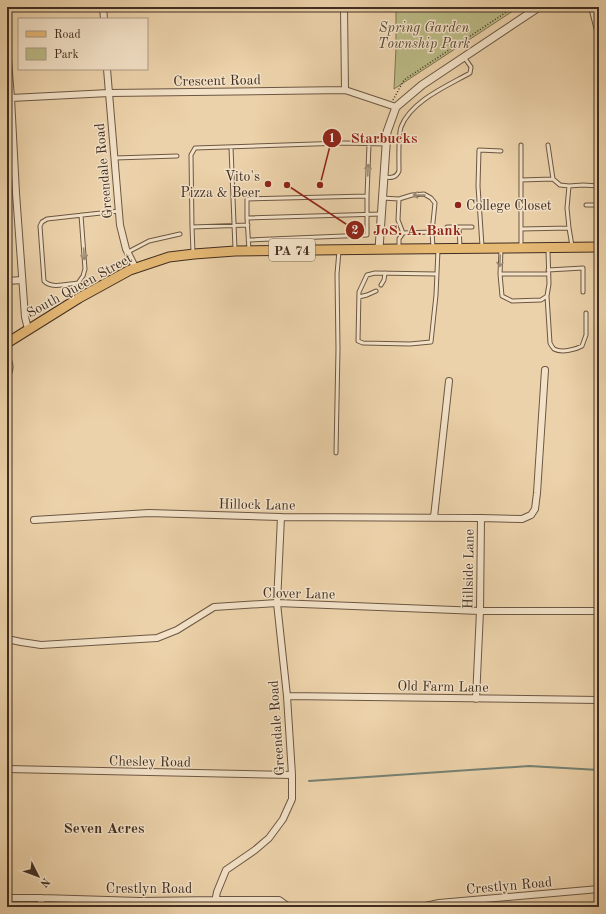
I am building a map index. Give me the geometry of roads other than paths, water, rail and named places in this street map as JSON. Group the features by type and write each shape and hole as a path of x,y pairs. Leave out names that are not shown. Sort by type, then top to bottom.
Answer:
{"main road":[{"name":"South Queen Street","path":"7,343 79,298 130,270 168,257 235,251 599,247"}],"street":[{"path":"103,7 104,18"},
{"path":"344,7 345,90"},
{"path":"379,249 387,132 394,106 422,85 539,7"},
{"path":"592,7 599,34"},
{"path":"7,48 22,280 25,317 28,329"},
{"name":"Greendale Road","path":"107,70 120,225 122,238 135,268"},
{"name":"Crescent Road","path":"11,98 109,93 345,90 394,106"},
{"path":"7,282 22,280"},
{"name":"Hillside Lane","path":"476,699 480,610 481,518 522,520 531,515 535,509 545,370"},
{"path":"434,517 449,381"},
{"name":"Hillock Lane","path":"34,520 149,513 281,517 481,518"},
{"name":"Greendale Road","path":"214,907 217,892 226,870 255,850 269,838 283,819 292,799 287,696 277,603 281,517"},
{"name":"Clover Lane","path":"7,639 41,645 156,638 178,630 214,607 277,603 480,610 599,611"},
{"name":"Old Farm Lane","path":"287,696 599,700"},
{"name":"Chesley Road","path":"7,769 292,775"},
{"name":"Crestlyn Road","path":"421,907 439,903 599,888"},
{"name":"Crestlyn Road","path":"7,898 140,902 279,900 289,907"},
{"path":"40,907 42,898"}],"lane":[{"path":"384,177 392,178 398,175 401,128 409,112 436,92 470,73 471,67 464,57"},
{"path":"194,254 191,155 195,148 344,142 386,144"},
{"path":"248,240 367,235 369,144"},
{"path":"521,248 522,145"},
{"path":"548,145 553,179 560,185 599,186"},
{"path":"231,147 235,251"},
{"path":"482,248 478,186 479,150 500,151"},
{"path":"114,158 177,156"},
{"path":"521,180 553,179"},
{"path":"569,186 567,208 572,248"},
{"path":"382,198 399,199 412,195 424,194 431,198 435,203 432,232 436,248 437,274 431,342 410,344 363,343 358,341 359,297 367,275 375,273 437,274"},
{"path":"249,251 247,198 367,196"},
{"path":"399,199 398,220 403,233"},
{"path":"586,205 599,205"},
{"path":"81,215 85,269 82,279 78,283 53,286 47,285 44,281 40,226 42,222 47,219 119,210"},
{"path":"248,218 381,214"},
{"path":"192,227 248,225"},
{"path":"447,227 472,227"},
{"path":"459,227 460,248"},
{"path":"521,229 569,228"},
{"path":"403,233 432,232"},
{"path":"399,249 399,240 403,233"},
{"path":"128,252 148,241 180,234"},
{"path":"501,248 500,274 502,296 512,301 541,300 547,296"},
{"path":"547,248 549,284 547,296 550,343 555,349 560,351 575,350 582,346 586,335 586,313"},
{"path":"336,454 338,349 337,274 339,250"},
{"path":"548,270 583,268 583,292"},
{"path":"382,285 385,273"},
{"path":"500,274 548,274"},
{"path":"359,297 376,291"},
{"path":"7,354 12,365 7,381"}],"waterway":[{"path":"309,781 529,766 599,770"}],"place":[{"name":"Vito's Pizza & Beer","path":"268,184"},
{"name":"JoS. A. Bank","path":"287,185"},
{"name":"Starbucks","path":"320,185"},
{"name":"College Closet","path":"458,205"}],"district":[{"name":"Seven Acres","path":"104,828"}],"park label":[{"name":"Spring Garden Township Park","path":"424,36"}]}
